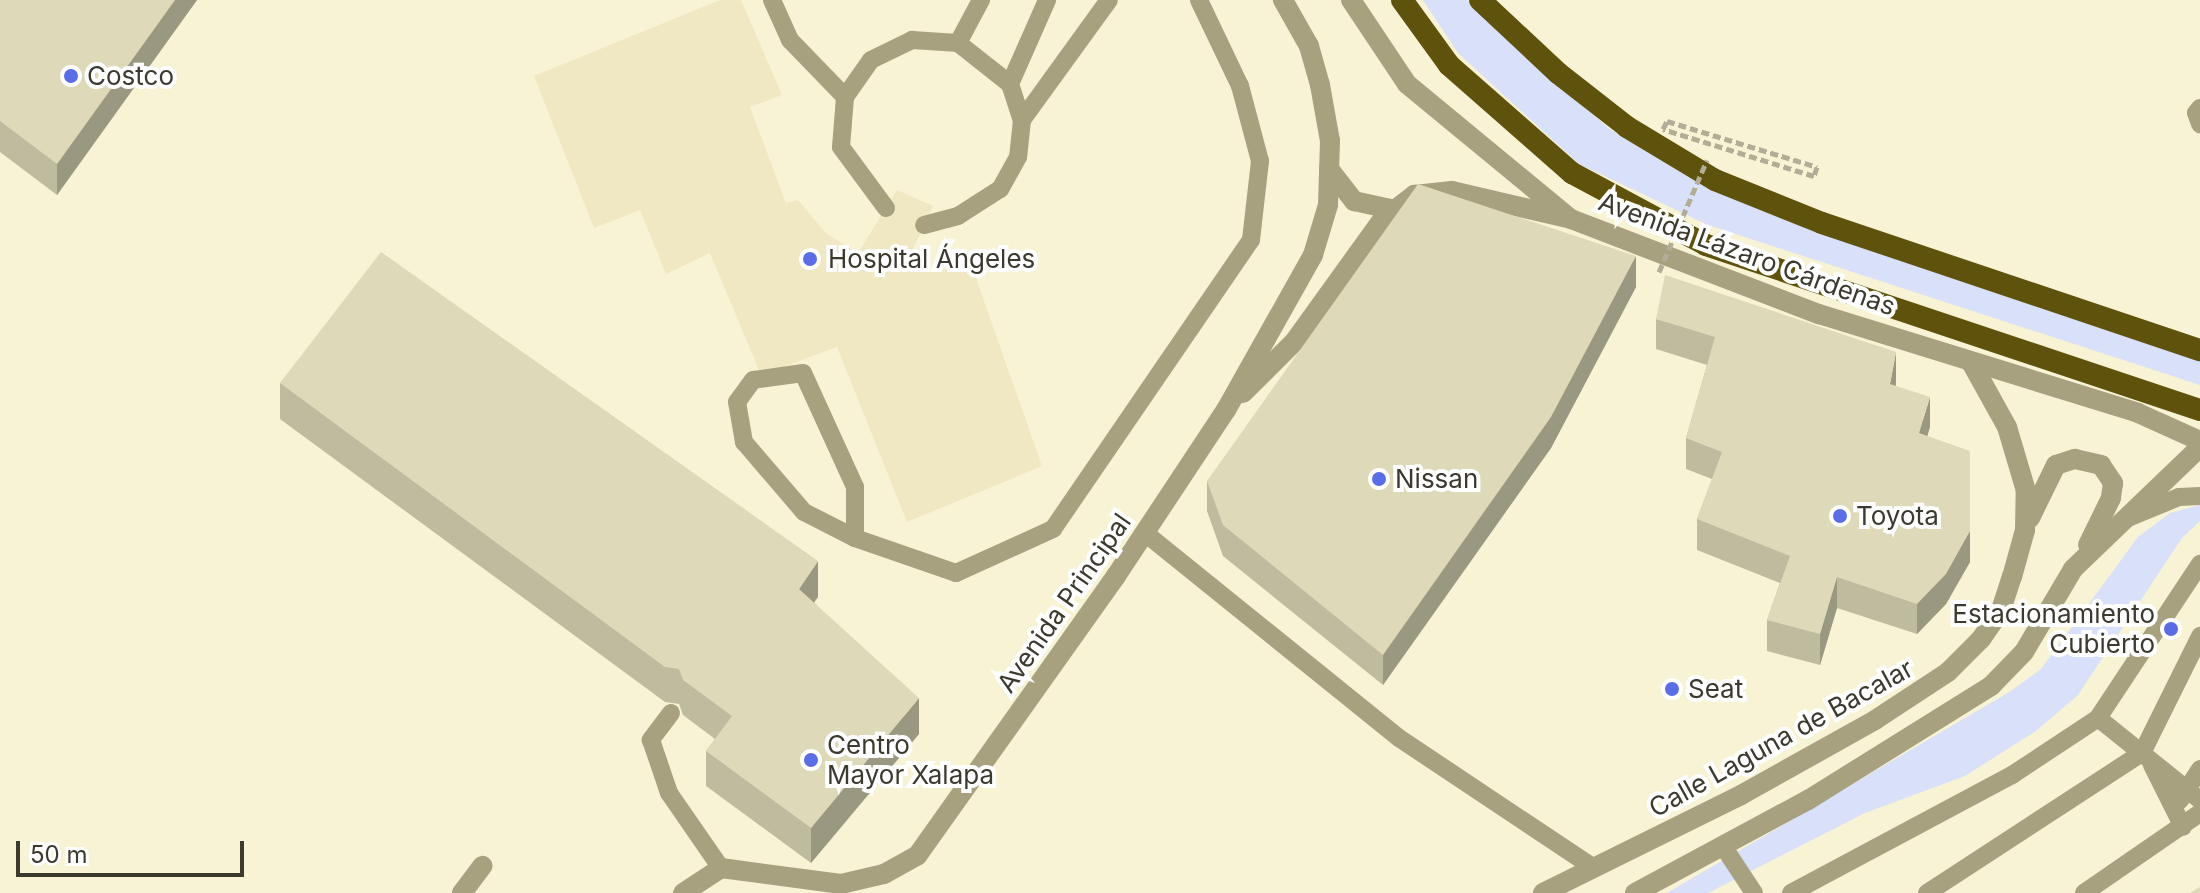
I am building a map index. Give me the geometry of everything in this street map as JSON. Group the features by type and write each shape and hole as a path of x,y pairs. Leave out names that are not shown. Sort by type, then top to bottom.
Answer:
{"highway":[{"name":"Avenida Lázaro Cárdenas","path":"1402,0 1449,65 1572,173 1706,245 2200,410"},
{"name":"Avenida Lázaro Cárdenas","path":"1480,0 1558,73 1627,127 1715,180 1822,223 2200,350"}],"street":[{"name":"Avenida Principal","path":"721,868 841,884 884,874 917,856 1145,533 1226,410 1313,255 1328,205 1330,141 1320,85 1309,46 1283,0"},
{"name":"Avenida Lázaro Cárdenas","path":"1351,0 1407,84 1571,219 1819,314 2138,413 2200,441"},
{"path":"1329,169 1354,201 1395,210"},
{"name":"Avenida Principal","path":"1226,410 1294,342 1345,266 1395,210 1414,195 1452,191 1571,219"},
{"name":"Calle Laguna de Bacalar","path":"1543,893 1741,795 1875,720 1948,672 2001,610 2025,530 2026,491 2012,440 1971,362"},
{"path":"2073,569 2200,447"},
{"path":"1635,893 1876,761 1991,686 2024,652 2106,517 2113,483 2101,465 2075,459 2056,465 2025,530"},
{"path":"462,893 482,866"},
{"path":"683,893 721,868"}],"lane":[{"path":"772,0 790,40 845,97"},
{"path":"1010,84 1047,0"},
{"path":"1022,120 1109,0"},
{"path":"855,538 855,487 803,373 753,380 737,402 744,442 804,512 855,538 956,573 1053,529 1100,458 1138,412 1155,376 1209,293 1251,240 1260,161 1240,86 1199,0"},
{"path":"958,43 974,2"},
{"path":"886,208 841,147 845,97 871,60 912,40 958,43 1010,84 1022,120 1018,157 1000,189 958,216 924,225"},
{"path":"2200,108 2196,113 2200,124"},
{"path":"2126,519 2179,497 2200,496"},
{"path":"1145,533 1399,738 1594,868"},
{"path":"1791,893 2012,775 2098,718 2200,564"},
{"path":"1927,893 2145,756 2200,636"},
{"path":"671,713 651,740 669,793 721,868"},
{"path":"2098,718 2193,795"},
{"path":"2145,756 2178,819"},
{"path":"2084,893 2178,819 2193,795 2200,769"},
{"path":"2178,819 2200,813"},
{"path":"1723,846 1754,893"}],"path":[{"path":"1667,121 1817,167 1814,176 1765,161 1663,129 1667,121"},
{"path":"1659,272 1707,160"}],"shaded area":[{"name":"Hospital Ángeles","path":"720,0 741,0 782,95 750,107 786,203 798,200 826,233 858,253 897,190 933,206 905,266 916,272 972,267 1042,466 907,522 837,347 761,375 710,253 666,274 640,210 594,228 534,76"},
{"path":"1423,0 1467,0 1608,128 1687,176 1881,248 2200,352 2200,385 1708,225 1579,164 1458,53"},
{"path":"2200,505 2200,521 2182,538 2078,695 2036,731 1965,776 1865,813 1708,893 1667,893 2011,691 2041,669 2138,537 2170,513"}],"building":[{"name":"Costco","path":"0,0 175,0 57,164 0,121"},
{"name":"Nissan","path":"1418,184 1636,256 1551,417 1383,655 1223,525 1207,481"},
{"path":"381,252 818,561 799,589 919,698 811,828 706,751 732,716 683,680 679,669 665,667 280,383"},
{"name":"Toyota","path":"1665,275 1896,352 1890,384 1930,397 1919,433 1970,451 1970,531 1946,574 1917,604 1837,577 1820,634 1767,620 1790,556 1697,519 1722,452 1686,438 1715,337 1656,319"}],"place":[{"name":"Costco","path":"71,76"},
{"name":"Hospital Ángeles","path":"810,259"},
{"name":"Nissan","path":"1379,479"},
{"name":"Toyota","path":"1840,516"},
{"name":"Estacionamiento Cubierto","path":"2171,629"},
{"name":"Seat","path":"1672,689"},
{"name":"Centro Mayor Xalapa","path":"811,760"}]}
